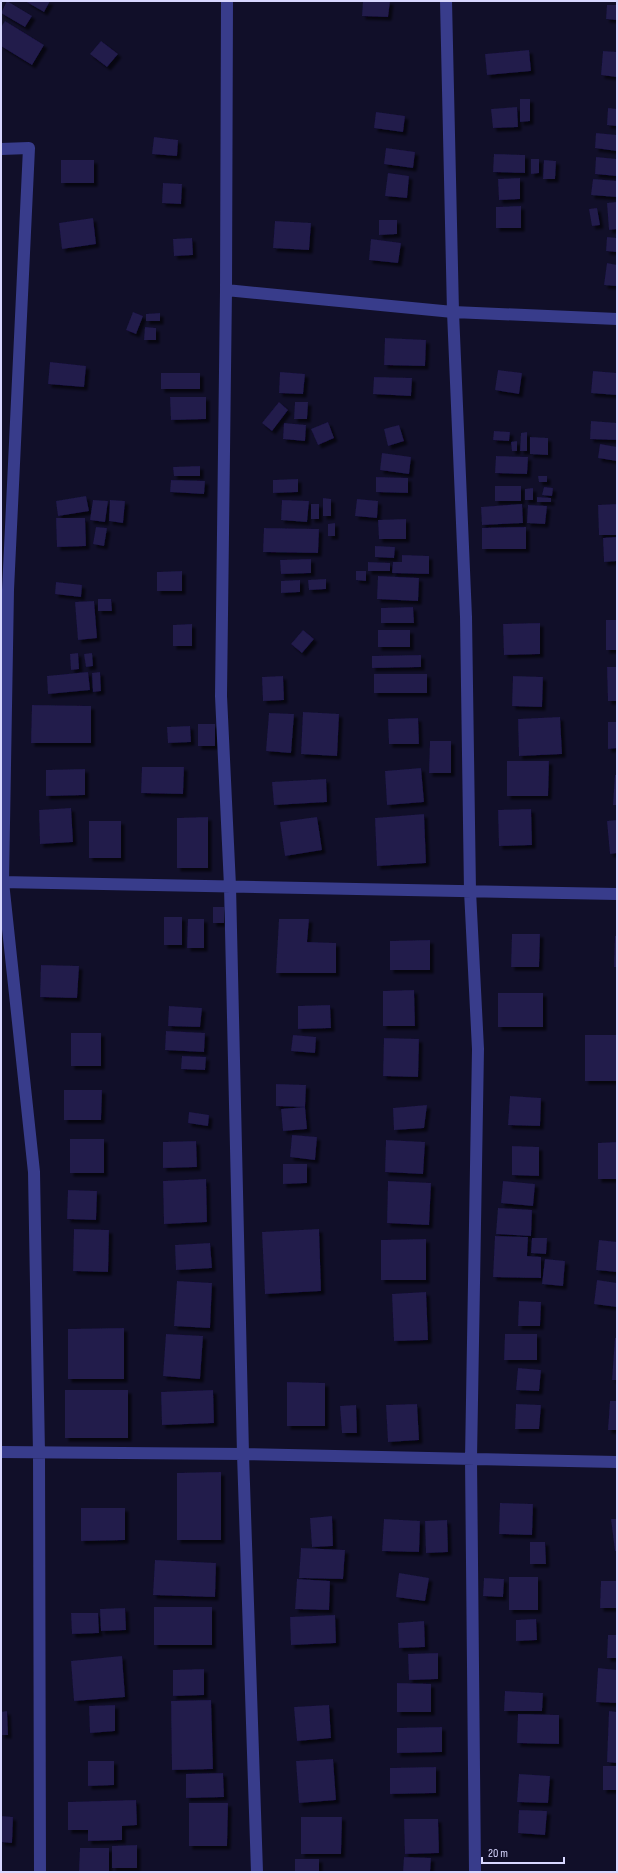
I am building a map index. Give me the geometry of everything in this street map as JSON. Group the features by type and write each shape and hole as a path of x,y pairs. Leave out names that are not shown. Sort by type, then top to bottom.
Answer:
{"street":[{"path":"227,1 226,290 221,696 230,886 243,1454 257,1872"},
{"path":"446,1 453,312 466,617 470,891 478,1050 471,1459 475,1872"},
{"path":"1,149 29,148 8,590 2,882 34,1172 38,1453 40,1872"},
{"path":"226,290 453,312 617,319"},
{"path":"2,882 617,894"},
{"path":"1,1452 243,1454 617,1462"}],"building":[{"path":"7,1 32,16 25,27 1,13"},
{"path":"25,1 50,1 44,12"},
{"path":"363,1 390,1 388,17 362,16"},
{"path":"607,5 617,5 617,20 606,19"},
{"path":"5,21 44,45 32,65 1,46 1,27"},
{"path":"101,41 118,54 107,67 90,54"},
{"path":"529,50 531,71 487,75 485,54"},
{"path":"603,51 617,52 617,77 601,75"},
{"path":"520,99 530,99 530,121 520,122"},
{"path":"517,107 518,127 493,128 491,109"},
{"path":"608,108 617,109 617,126 607,125"},
{"path":"376,112 405,116 403,132 374,128"},
{"path":"596,133 617,135 617,151 595,148"},
{"path":"154,137 178,140 177,156 152,154"},
{"path":"386,148 415,152 413,168 384,164"},
{"path":"494,154 525,155 525,173 493,172"},
{"path":"596,157 617,159 617,176 595,174"},
{"path":"531,159 539,159 539,173 531,174"},
{"path":"61,160 94,160 94,183 61,183"},
{"path":"544,160 556,161 555,179 543,179"},
{"path":"388,173 409,176 407,198 385,196"},
{"path":"520,178 520,199 499,200 498,179"},
{"path":"593,179 617,181 617,197 591,195"},
{"path":"163,183 182,184 181,204 162,203"},
{"path":"617,202 617,229 609,230 607,203"},
{"path":"521,206 521,228 496,228 496,207"},
{"path":"597,208 600,225 592,226 589,209"},
{"path":"93,218 96,244 62,249 59,223"},
{"path":"379,220 397,220 397,234 379,235"},
{"path":"275,221 311,223 309,250 273,248"},
{"path":"607,237 617,238 617,252 606,251"},
{"path":"192,238 193,255 174,256 173,239"},
{"path":"371,239 401,243 398,263 369,260"},
{"path":"607,263 617,265 617,286 604,285"},
{"path":"133,312 143,316 136,334 126,330"},
{"path":"160,313 160,321 146,321 146,314"},
{"path":"145,327 156,328 156,340 144,340"},
{"path":"385,338 426,340 425,366 384,365"},
{"path":"50,362 86,366 84,387 48,384"},
{"path":"498,370 522,373 519,394 495,390"},
{"path":"593,371 617,373 617,395 591,393"},
{"path":"280,372 305,374 303,394 279,393"},
{"path":"161,373 200,373 200,389 161,389"},
{"path":"374,377 412,378 411,396 373,394"},
{"path":"170,397 206,397 206,419 171,420"},
{"path":"279,402 288,410 272,431 262,423"},
{"path":"295,402 308,402 307,419 294,419"},
{"path":"591,421 617,423 617,440 590,439"},
{"path":"328,422 334,438 318,445 311,429"},
{"path":"284,423 306,425 305,441 283,439"},
{"path":"399,425 404,441 388,446 384,429"},
{"path":"494,431 510,432 509,441 493,440"},
{"path":"527,432 527,451 520,451 521,433"},
{"path":"530,437 548,438 548,455 530,454"},
{"path":"517,441 517,451 512,451 511,442"},
{"path":"600,444 617,447 617,461 598,458"},
{"path":"382,453 411,457 409,474 380,470"},
{"path":"496,456 528,457 527,474 495,473"},
{"path":"200,466 200,476 174,476 173,467"},
{"path":"538,476 547,476 547,482 539,482"},
{"path":"376,477 408,478 408,493 376,492"},
{"path":"298,479 298,492 273,493 273,480"},
{"path":"171,480 205,481 204,494 170,492"},
{"path":"495,486 521,486 521,501 495,501"},
{"path":"544,487 553,488 552,496 542,495"},
{"path":"533,488 533,500 525,500 525,489"},
{"path":"86,496 89,511 58,516 56,501"},
{"path":"537,497 551,498 551,502 537,502"},
{"path":"323,498 331,499 331,516 323,516"},
{"path":"357,499 378,501 377,518 355,516"},
{"path":"93,500 108,501 105,522 90,520"},
{"path":"110,500 125,501 123,523 109,521"},
{"path":"282,500 309,501 307,522 281,520"},
{"path":"311,504 319,504 319,519 311,519"},
{"path":"522,504 523,523 482,525 481,507"},
{"path":"617,504 617,535 599,535 598,505"},
{"path":"528,505 547,506 545,524 527,523"},
{"path":"56,518 85,518 86,546 57,547"},
{"path":"406,519 406,539 379,539 378,520"},
{"path":"335,523 335,536 328,536 328,524"},
{"path":"96,527 107,528 104,546 93,544"},
{"path":"526,527 526,549 482,549 482,528"},
{"path":"264,528 319,529 318,553 263,552"},
{"path":"617,537 617,561 604,562 603,538"},
{"path":"375,546 395,547 394,558 375,557"},
{"path":"402,555 429,556 429,574 392,573 393,562 402,562"},
{"path":"311,559 311,573 281,574 280,560"},
{"path":"368,562 390,563 390,571 368,571"},
{"path":"182,571 182,591 157,591 157,572"},
{"path":"356,571 366,571 366,581 356,580"},
{"path":"378,576 419,578 418,601 377,599"},
{"path":"326,579 326,589 309,590 308,580"},
{"path":"300,580 300,592 281,593 281,581"},
{"path":"56,582 82,585 81,597 55,594"},
{"path":"98,599 111,599 112,611 98,611"},
{"path":"94,601 97,638 78,640 75,602"},
{"path":"413,607 414,623 381,623 381,608"},
{"path":"606,620 617,620 617,650 606,650"},
{"path":"540,623 540,654 504,655 503,624"},
{"path":"192,624 192,646 173,646 173,625"},
{"path":"303,630 314,639 302,653 291,644"},
{"path":"378,630 410,630 410,647 378,647"},
{"path":"78,653 79,669 71,670 70,654"},
{"path":"92,653 93,666 86,667 84,654"},
{"path":"421,655 421,667 372,668 372,656"},
{"path":"607,667 617,667 617,701 608,701"},
{"path":"88,672 90,690 48,694 47,676"},
{"path":"100,672 101,691 93,692 92,673"},
{"path":"374,674 427,674 427,693 374,693"},
{"path":"283,676 284,700 263,701 262,677"},
{"path":"513,676 543,677 542,707 512,706"},
{"path":"32,705 91,706 91,743 31,743"},
{"path":"303,712 339,714 337,756 301,754"},
{"path":"269,713 294,714 291,753 266,751"},
{"path":"560,717 562,754 519,756 518,719"},
{"path":"418,718 419,744 389,744 388,719"},
{"path":"608,722 617,722 617,748 608,749"},
{"path":"198,724 215,724 215,746 198,746"},
{"path":"190,726 191,742 168,743 167,727"},
{"path":"430,741 451,741 451,773 429,773"},
{"path":"507,761 549,761 548,796 507,796"},
{"path":"142,767 184,767 183,794 141,793"},
{"path":"421,768 424,802 387,805 385,771"},
{"path":"85,769 85,795 46,796 46,770"},
{"path":"615,775 617,775 617,805 613,805"},
{"path":"326,779 327,802 274,805 272,782"},
{"path":"71,808 73,842 40,844 39,810"},
{"path":"531,809 532,845 499,846 498,810"},
{"path":"424,814 426,863 377,866 375,818"},
{"path":"208,817 208,868 177,868 177,818"},
{"path":"317,817 322,850 285,856 280,822"},
{"path":"617,820 617,853 610,854 607,821"},
{"path":"89,821 121,821 121,858 89,858"},
{"path":"213,907 224,907 224,923 213,923"},
{"path":"164,917 182,917 182,945 164,945"},
{"path":"188,919 204,919 204,948 187,948"},
{"path":"279,919 309,919 307,942 336,943 336,973 276,973"},
{"path":"512,934 540,934 539,967 511,967"},
{"path":"615,936 617,936 617,967 614,967"},
{"path":"430,940 430,970 390,970 390,941"},
{"path":"41,965 79,966 77,998 40,997"},
{"path":"414,990 415,1026 383,1026 383,991"},
{"path":"498,993 543,993 543,1027 498,1027"},
{"path":"330,1005 331,1028 298,1029 298,1006"},
{"path":"169,1006 202,1008 200,1027 168,1026"},
{"path":"166,1031 205,1033 204,1052 165,1050"},
{"path":"71,1033 101,1033 101,1066 71,1066"},
{"path":"293,1035 316,1037 315,1053 291,1051"},
{"path":"585,1035 617,1035 617,1081 585,1081"},
{"path":"384,1038 419,1039 418,1077 383,1076"},
{"path":"182,1056 206,1057 205,1070 181,1069"},
{"path":"276,1084 306,1085 305,1107 276,1106"},
{"path":"64,1090 102,1090 101,1120 64,1120"},
{"path":"510,1096 541,1098 540,1126 508,1125"},
{"path":"427,1105 424,1128 394,1130 393,1108"},
{"path":"305,1107 307,1129 283,1131 281,1109"},
{"path":"189,1112 209,1115 208,1126 188,1123"},
{"path":"292,1135 317,1137 315,1160 290,1157"},
{"path":"70,1139 104,1139 104,1173 70,1173"},
{"path":"386,1140 425,1142 423,1174 385,1172"},
{"path":"196,1141 197,1167 163,1168 163,1142"},
{"path":"617,1142 617,1179 598,1179 598,1143"},
{"path":"512,1146 539,1147 539,1176 512,1175"},
{"path":"283,1164 307,1164 307,1183 283,1184"},
{"path":"206,1179 207,1222 164,1224 163,1181"},
{"path":"388,1181 431,1183 429,1225 387,1223"},
{"path":"503,1181 535,1184 533,1206 501,1203"},
{"path":"68,1190 97,1191 96,1220 67,1219"},
{"path":"498,1208 532,1210 531,1236 496,1234"},
{"path":"74,1229 109,1230 108,1272 73,1271"},
{"path":"319,1229 321,1291 265,1294 262,1232"},
{"path":"495,1236 528,1237 527,1256 541,1257 541,1278 493,1277"},
{"path":"532,1238 547,1238 546,1254 531,1253"},
{"path":"426,1239 426,1280 381,1280 381,1240"},
{"path":"599,1240 617,1242 617,1272 596,1270"},
{"path":"210,1243 212,1268 176,1270 175,1245"},
{"path":"545,1259 565,1261 563,1286 542,1284"},
{"path":"597,1280 617,1283 617,1307 594,1304"},
{"path":"177,1281 212,1283 210,1328 174,1326"},
{"path":"426,1292 428,1340 394,1341 392,1294"},
{"path":"519,1301 541,1302 540,1326 518,1326"},
{"path":"124,1328 124,1379 68,1379 68,1329"},
{"path":"166,1334 203,1336 200,1379 163,1376"},
{"path":"505,1334 537,1334 537,1360 504,1360"},
{"path":"615,1338 617,1338 617,1380 612,1380"},
{"path":"518,1368 541,1370 539,1391 516,1390"},
{"path":"287,1382 325,1383 325,1426 287,1426"},
{"path":"65,1390 128,1390 128,1438 65,1438"},
{"path":"213,1390 214,1423 162,1425 161,1392"},
{"path":"610,1401 617,1401 617,1430 608,1430"},
{"path":"417,1404 419,1440 388,1442 386,1405"},
{"path":"516,1404 541,1405 539,1429 515,1429"},
{"path":"356,1405 357,1433 342,1433 340,1406"},
{"path":"221,1472 221,1540 177,1540 177,1473"},
{"path":"500,1503 533,1504 532,1535 499,1534"},
{"path":"81,1508 125,1508 125,1540 81,1541"},
{"path":"332,1516 333,1546 312,1547 310,1518"},
{"path":"384,1519 420,1521 419,1552 382,1551"},
{"path":"611,1519 617,1519 617,1551 615,1551"},
{"path":"447,1520 448,1552 426,1553 425,1521"},
{"path":"530,1542 545,1542 546,1564 530,1564"},
{"path":"301,1548 345,1550 343,1579 299,1578"},
{"path":"155,1560 216,1563 215,1597 153,1595"},
{"path":"399,1573 429,1578 425,1601 396,1597"},
{"path":"509,1577 538,1577 538,1610 509,1610"},
{"path":"484,1578 504,1579 503,1597 483,1596"},
{"path":"297,1579 330,1581 329,1610 295,1609"},
{"path":"601,1581 617,1581 617,1608 600,1608"},
{"path":"154,1607 212,1607 212,1645 154,1645"},
{"path":"125,1608 126,1630 101,1631 100,1609"},
{"path":"71,1613 98,1613 99,1633 72,1634"},
{"path":"335,1615 336,1643 291,1645 290,1617"},
{"path":"536,1619 537,1640 516,1641 516,1620"},
{"path":"424,1621 425,1647 399,1648 398,1623"},
{"path":"608,1635 617,1635 617,1658 607,1658"},
{"path":"438,1653 438,1679 409,1680 408,1654"},
{"path":"122,1656 125,1697 74,1701 71,1661"},
{"path":"598,1668 617,1670 617,1703 596,1702"},
{"path":"204,1669 204,1695 173,1696 173,1670"},
{"path":"397,1683 431,1684 431,1712 397,1712"},
{"path":"505,1691 543,1693 542,1711 504,1711"},
{"path":"211,1700 213,1769 172,1770 171,1701"},
{"path":"115,1705 115,1731 90,1733 89,1706"},
{"path":"329,1705 331,1738 297,1741 294,1707"},
{"path":"7,1711 8,1735 1,1735 1,1712"},
{"path":"609,1711 617,1712 617,1763 607,1762"},
{"path":"518,1714 559,1715 559,1744 517,1743"},
{"path":"442,1727 442,1752 397,1753 397,1728"},
{"path":"333,1759 336,1800 299,1803 296,1761"},
{"path":"88,1761 114,1761 114,1785 88,1786"},
{"path":"603,1766 617,1766 617,1790 603,1790"},
{"path":"436,1767 436,1793 390,1794 390,1768"},
{"path":"223,1773 224,1797 186,1798 186,1774"},
{"path":"519,1774 550,1776 548,1803 517,1802"},
{"path":"136,1800 137,1825 122,1826 122,1840 88,1841 88,1830 68,1830 68,1802"},
{"path":"189,1803 228,1803 227,1846 189,1846"},
{"path":"519,1810 547,1811 545,1835 518,1833"},
{"path":"1,1816 13,1817 12,1843 1,1842"},
{"path":"301,1817 342,1817 341,1854 301,1854"},
{"path":"404,1819 438,1819 439,1853 405,1854"},
{"path":"137,1845 137,1868 112,1868 112,1846"},
{"path":"80,1848 109,1848 109,1871 79,1871"},
{"path":"404,1857 431,1858 430,1872 403,1872"},
{"path":"295,1859 319,1859 319,1872 295,1872"}]}
